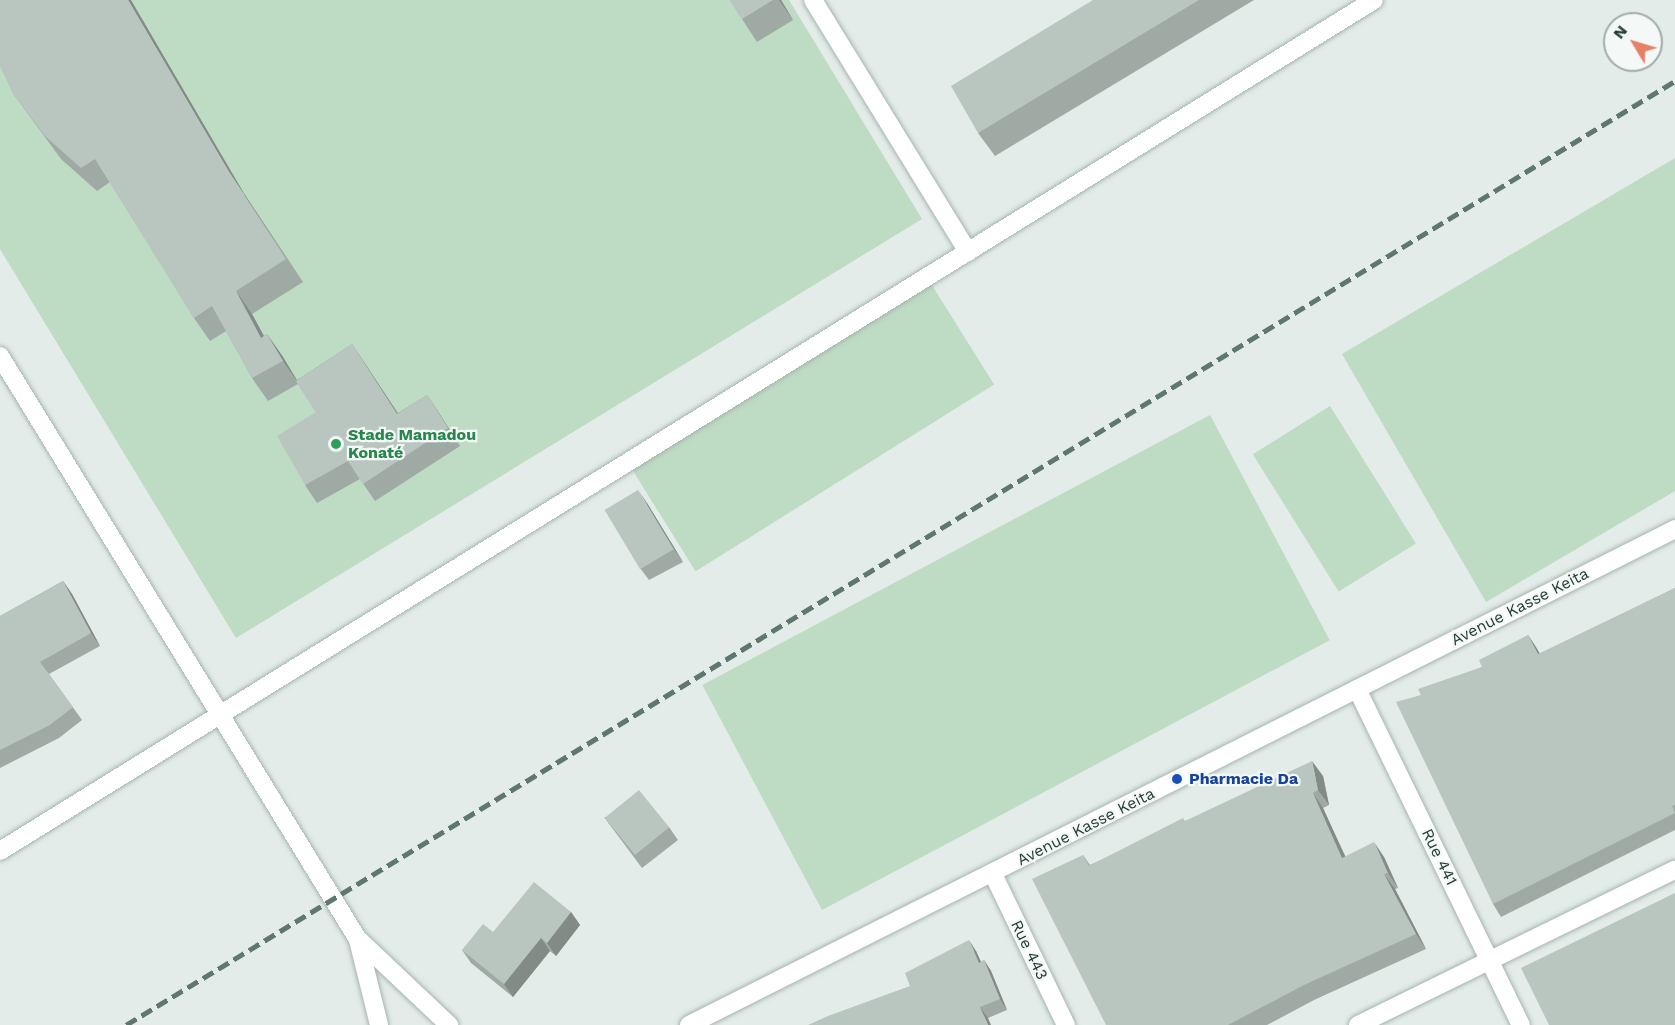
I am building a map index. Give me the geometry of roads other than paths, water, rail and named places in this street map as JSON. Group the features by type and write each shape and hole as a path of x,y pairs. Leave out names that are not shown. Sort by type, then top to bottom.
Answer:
{"street":[{"path":"813,0 968,252"},
{"path":"0,851 1374,0"},
{"path":"1,358 357,938 449,1025"},
{"name":"Avenue Kasse Keita","path":"689,1025 1675,529"},
{"name":"Rue 441","path":"1357,689 1521,1025"},
{"path":"1358,1025 1675,870"},
{"name":"Rue 443","path":"993,874 1066,1025"},
{"path":"357,938 379,1025"}],"railway":[{"path":"126,1025 1675,81"}],"place":[{"name":"Stade Mamadou Konaté","path":"336,444"},
{"name":"Pharmacie Da","path":"1177,779"}]}
